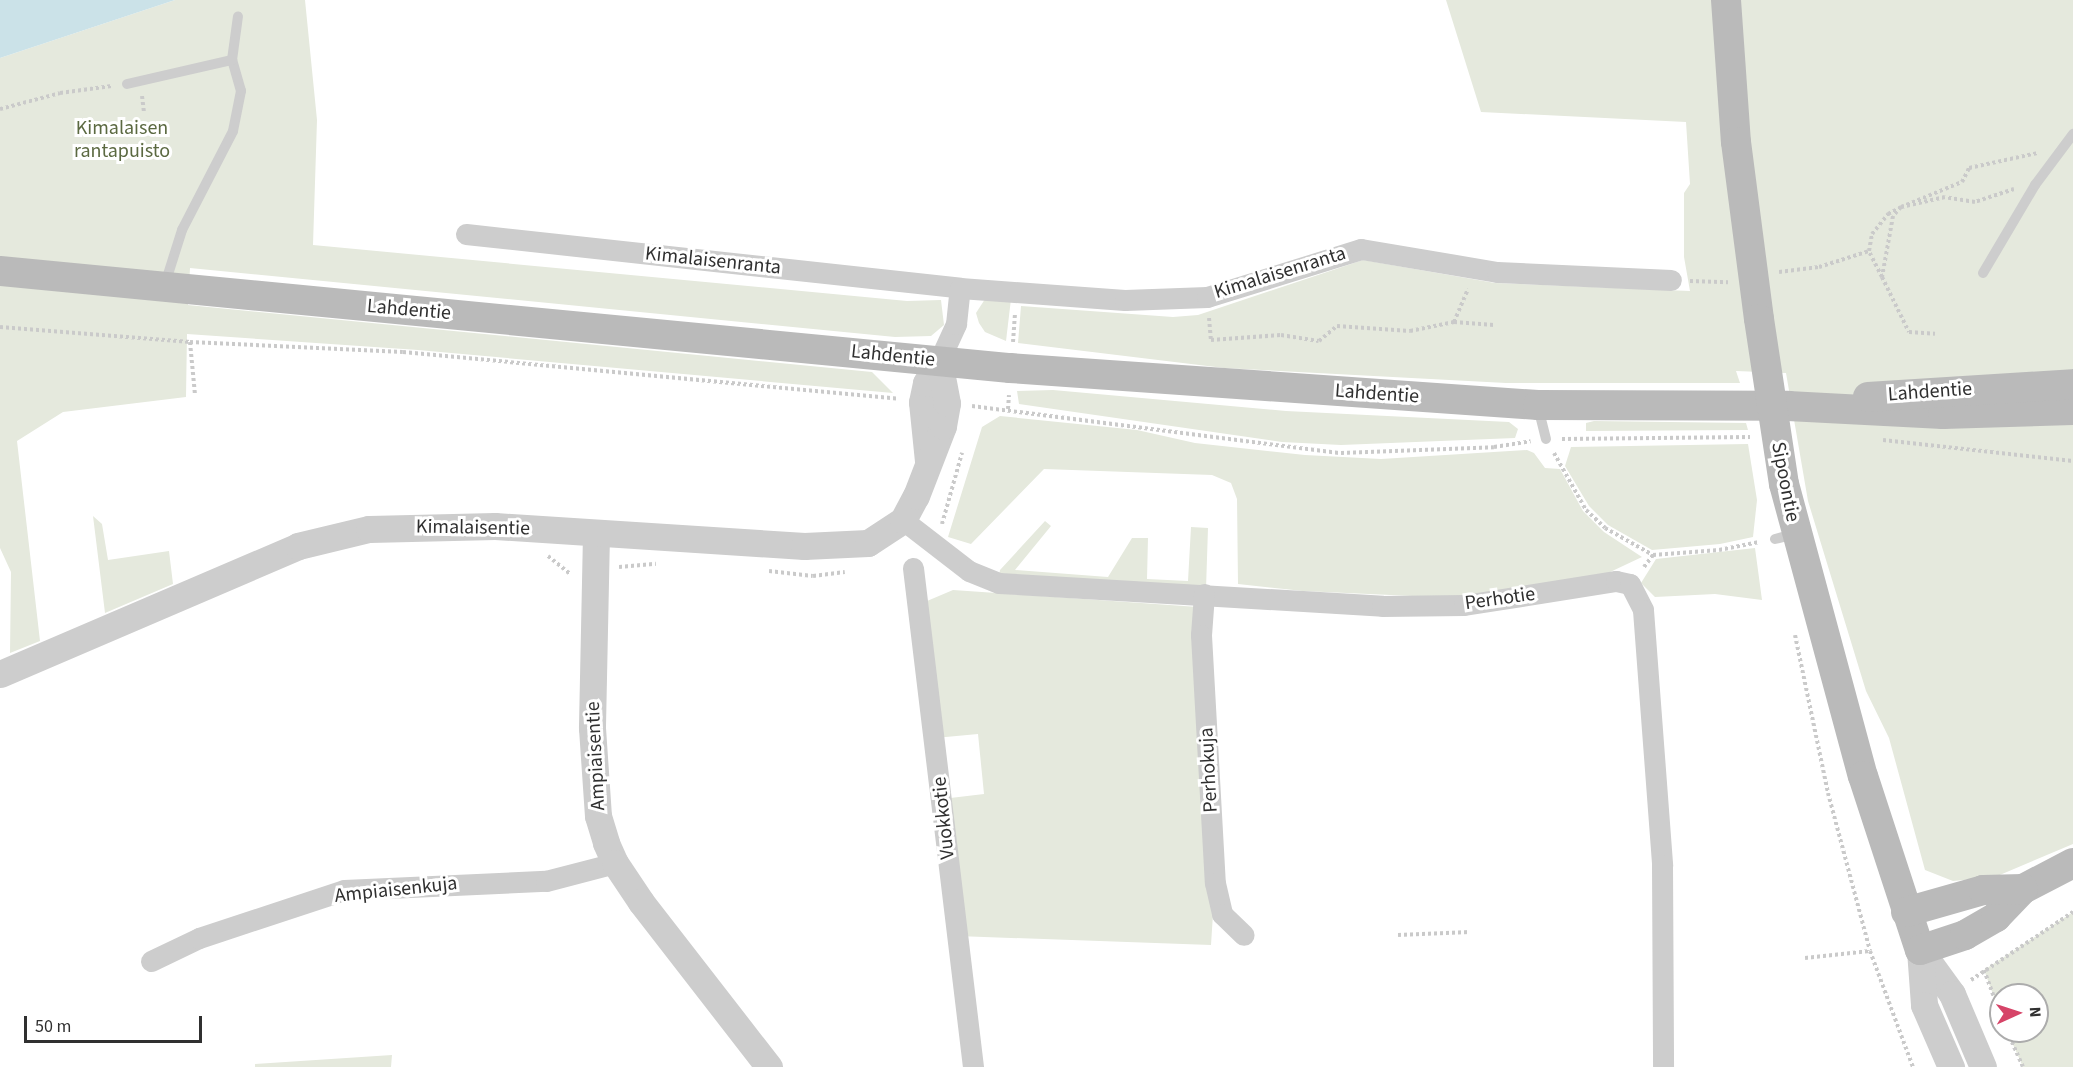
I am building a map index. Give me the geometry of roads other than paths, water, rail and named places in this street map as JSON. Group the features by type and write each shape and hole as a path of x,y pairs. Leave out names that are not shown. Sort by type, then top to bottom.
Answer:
{"main road":[{"name":"Sipoontie","path":"1726,0 1736,142 1759,319 1784,484 1785,536 1920,950"},
{"name":"Lahdentie","path":"0,271 939,361 1538,405 1788,406 1942,414 2073,410"},
{"name":"Lahdentie","path":"1788,406 1921,390 2073,384"},
{"path":"1920,950 1965,935 1996,917 2023,889 2073,863"},
{"path":"1906,912 1983,890 2023,889"}],"street":[{"name":"Kimalaisenranta","path":"466,234 960,288 1125,300 1207,297 1361,249 1497,272 1671,280"},
{"path":"903,520 928,462 947,403 939,361 956,324 960,288"},
{"name":"Kimalaisentie","path":"0,674 298,546 335,537 416,526 840,547 868,543 903,520"},
{"name":"Perhotie","path":"903,520 969,571 999,583 1382,606 1464,605 1616,581 1630,584 1643,610 1662,865 1665,961 1663,1067"},
{"name":"Ampiaisentie","path":"596,534 592,728 598,816 615,863 769,1067"},
{"name":"Vuokkotie","path":"913,568 973,1067"},
{"name":"Perhokuja","path":"1204,594 1201,635 1215,883 1222,914 1244,935"},
{"name":"Ampiaisenkuja","path":"151,961 199,938 344,890 546,881 615,863"},
{"name":"Sipoontie","path":"1920,950 1924,1005 1951,1067"},
{"name":"Sipoontie","path":"1920,950 1952,994 1983,1067"}],"lane":[{"path":"164,288 182,230 233,131 241,90 232,60 238,16"},
{"path":"127,84 232,60"},
{"path":"1983,273 2035,184 2059,149 2073,134"},
{"path":"1538,405 1546,439"}],"water":[{"path":"0,0 175,0 0,58"}],"park label":[{"name":"Kimalaisen rantapuisto","path":"122,140"}]}
